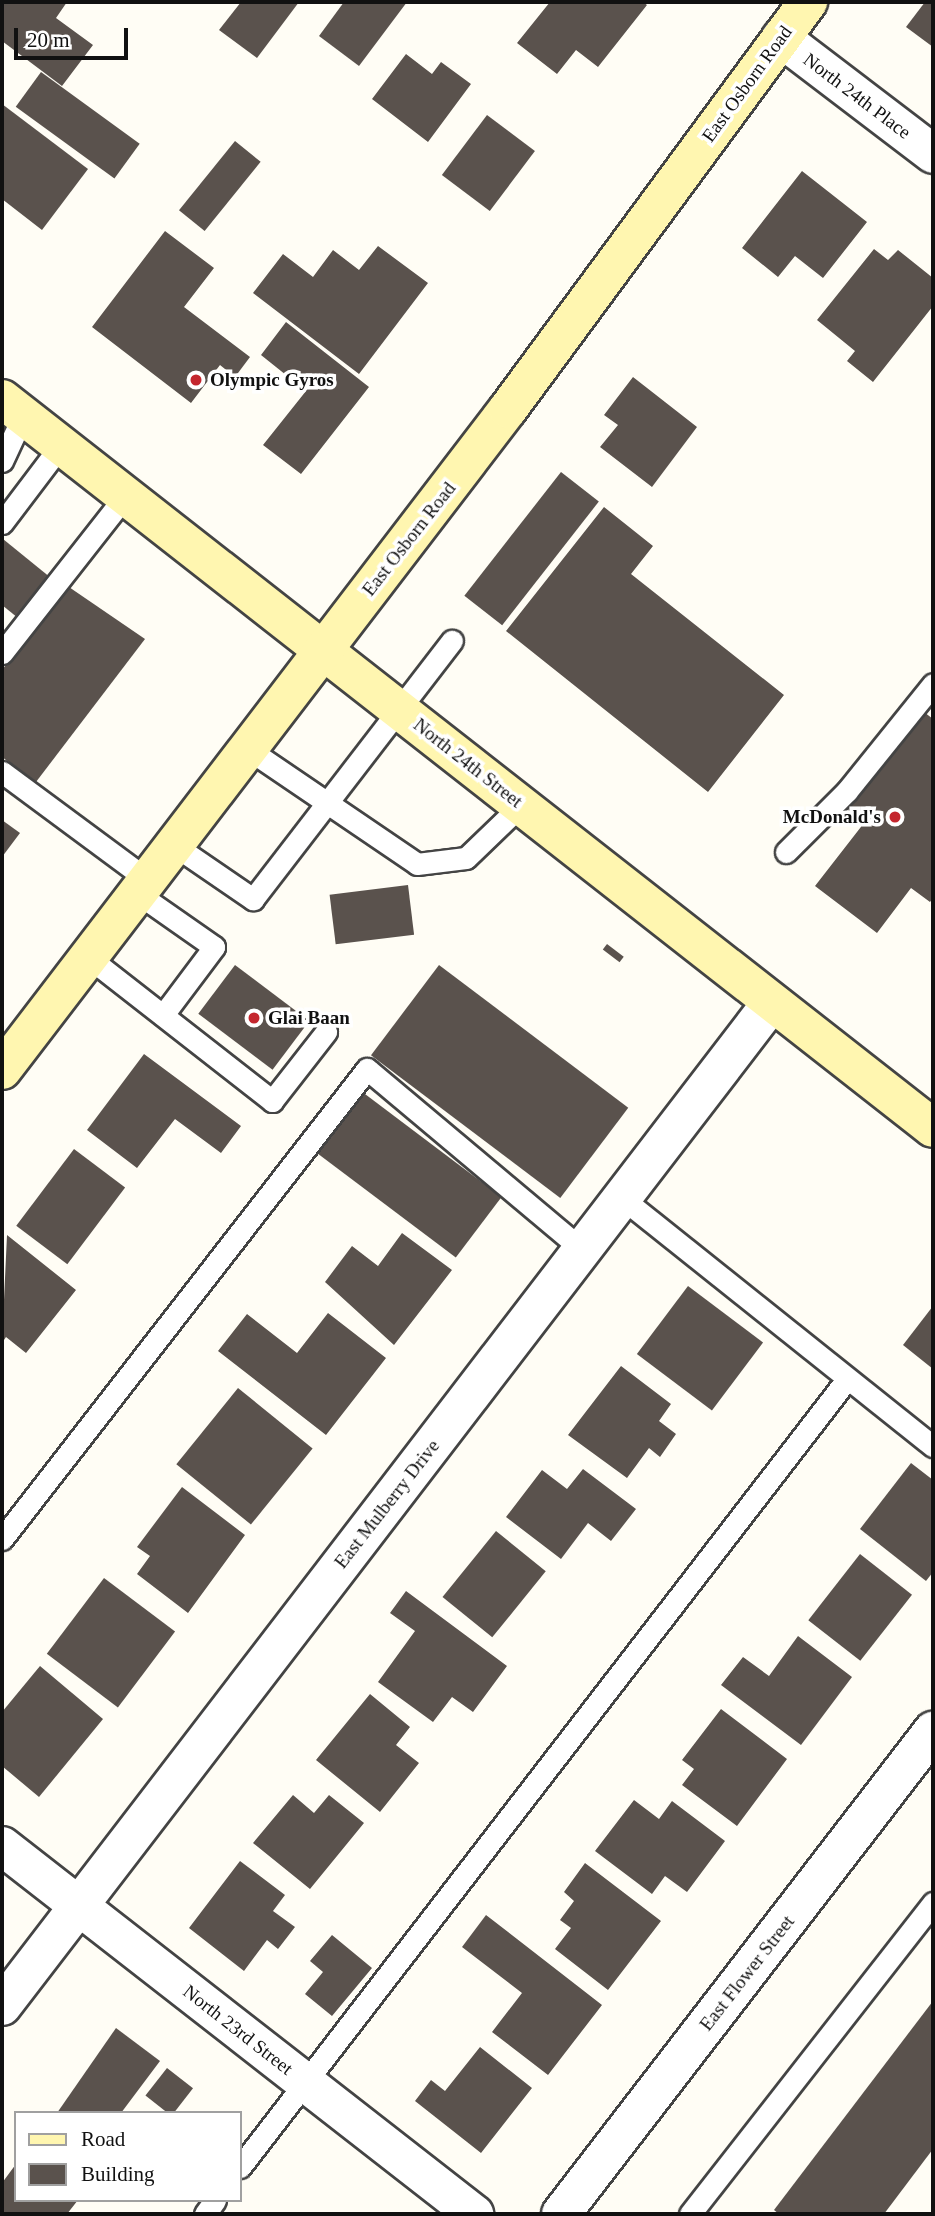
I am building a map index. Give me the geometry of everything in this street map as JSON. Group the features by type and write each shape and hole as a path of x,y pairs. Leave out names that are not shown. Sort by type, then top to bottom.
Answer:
{"main road":[{"name":"East Osborn Road","path":"2,1070 323,650 808,2"},
{"name":"North 24th Street","path":"12,407 933,1128"}],"street":[{"name":"North 24th Place","path":"782,38 933,154"},
{"name":"East Mulberry Drive","path":"2,2006 772,1002"},
{"name":"East Flower Street","path":"561,2214 933,1731"},
{"name":"North 23rd Street","path":"2,1846 474,2214"}],"lane":[{"path":"2,461 12,407"},
{"path":"2,523 61,445"},
{"path":"2,653 125,496"},
{"path":"174,845 253,899 452,641"},
{"path":"786,852 847,791 932,687"},
{"path":"247,749 325,806 417,864 466,858 521,805"},
{"path":"2,772 214,947 163,1015"},
{"path":"88,957 272,1101 326,1032"},
{"path":"2,1539 367,1069 583,1250"},
{"path":"622,1198 933,1446"},
{"path":"242,2164 847,1379"},
{"path":"690,2214 933,1903"}],"building":[{"path":"2,2 67,2 56,18 93,45 62,86 2,41"},
{"path":"241,2 299,2 257,58 219,30"},
{"path":"344,2 407,2 359,66 319,36"},
{"path":"550,2 643,2 647,5 598,67 576,50 557,74 517,43"},
{"path":"925,2 933,2 933,47 906,27"},
{"path":"406,54 432,74 441,62 471,84 428,142 372,99"},
{"path":"41,72 140,144 114,178 16,107"},
{"path":"2,104 88,169 42,230 2,199"},
{"path":"487,115 535,151 490,211 442,175"},
{"path":"235,141 261,162 205,231 179,210"},
{"path":"802,171 867,222 823,278 795,256 778,277 742,248"},
{"path":"165,231 214,268 184,307 250,357 235,377 220,365 191,403 92,327"},
{"path":"378,246 428,283 359,374 253,293 283,254 313,277 333,250 359,270"},
{"path":"874,249 888,260 898,250 933,278 933,306 873,382 847,361 855,351 817,320"},
{"path":"286,322 369,387 301,474 263,445 306,391 261,355"},
{"path":"633,377 697,427 652,487 600,447 618,425 604,415"},
{"path":"561,472 599,502 502,625 464,596"},
{"path":"604,507 653,546 631,574 784,695 708,792 506,631"},
{"path":"3,539 51,578 18,618 2,605"},
{"path":"66,585 145,639 36,782 2,757 2,670"},
{"name":"McDonald's","path":"924,712 933,719 933,898 930,902 911,888 877,933 815,886 864,823 848,810"},
{"path":"2,820 20,833 2,857"},
{"path":"408,885 414,935 336,944 330,895"},
{"path":"607,944 624,957 620,962 603,950"},
{"name":"Glai Baan","path":"235,965 309,1021 273,1070 198,1014"},
{"path":"439,965 628,1108 560,1198 371,1055"},
{"path":"144,1054 241,1126 221,1153 175,1119 137,1168 87,1130"},
{"path":"361,1091 502,1197 456,1258 315,1152"},
{"path":"74,1149 125,1188 67,1264 16,1226"},
{"path":"402,1233 452,1270 394,1345 325,1282 352,1246 378,1266"},
{"path":"7,1235 76,1290 26,1353 6,1337 2,1343"},
{"path":"688,1286 763,1343 712,1410 637,1354"},
{"path":"933,1306 933,1369 903,1345"},
{"path":"328,1313 386,1358 326,1435 218,1351 247,1314 297,1353"},
{"path":"621,1366 671,1404 659,1421 676,1434 660,1457 649,1448 627,1478 568,1435"},
{"path":"238,1388 313,1448 251,1525 176,1464"},
{"path":"911,1463 933,1480 933,1572 926,1581 860,1529"},
{"path":"583,1469 636,1509 611,1541 588,1523 561,1559 506,1517 542,1470 567,1489"},
{"path":"182,1487 245,1535 188,1613 137,1574 150,1556 137,1547"},
{"path":"496,1531 546,1571 492,1637 443,1597"},
{"path":"860,1554 912,1595 860,1661 808,1620"},
{"path":"104,1578 175,1632 118,1707 47,1654"},
{"path":"406,1591 507,1666 473,1712 452,1697 433,1722 378,1682 415,1631 390,1613"},
{"path":"798,1636 852,1677 801,1745 721,1685 743,1657 769,1676"},
{"path":"40,1666 103,1719 39,1797 2,1766 2,1712"},
{"path":"370,1694 410,1727 396,1745 419,1763 380,1812 316,1760"},
{"path":"721,1709 787,1759 737,1826 682,1785 694,1769 682,1760"},
{"path":"293,1795 314,1813 329,1795 364,1823 310,1889 253,1843"},
{"path":"634,1800 659,1819 672,1801 725,1841 687,1892 665,1876 652,1894 595,1851"},
{"path":"240,1861 285,1895 273,1911 295,1927 278,1949 267,1940 244,1971 189,1928"},
{"path":"585,1863 661,1921 608,1990 555,1949 571,1928 560,1920 574,1901 564,1892"},
{"path":"486,1915 602,2005 548,2075 492,2032 522,1993 462,1947"},
{"path":"332,1935 372,1968 332,2016 305,1994 323,1972 310,1961"},
{"path":"933,2001 933,2149 884,2214 779,2214 774,2210"},
{"path":"116,2028 160,2061 122,2111 58,2111"},
{"path":"480,2047 532,2088 481,2153 415,2101 431,2080 445,2091"},
{"path":"167,2068 193,2088 175,2111 165,2111 145,2096"},
{"path":"14,2167 14,2202 76,2202 67,2214 2,2214 2,2183"}],"place":[{"name":"Olympic Gyros","path":"196,380"},
{"name":"McDonald's","path":"895,817"},
{"name":"Glai Baan","path":"254,1018"}]}
